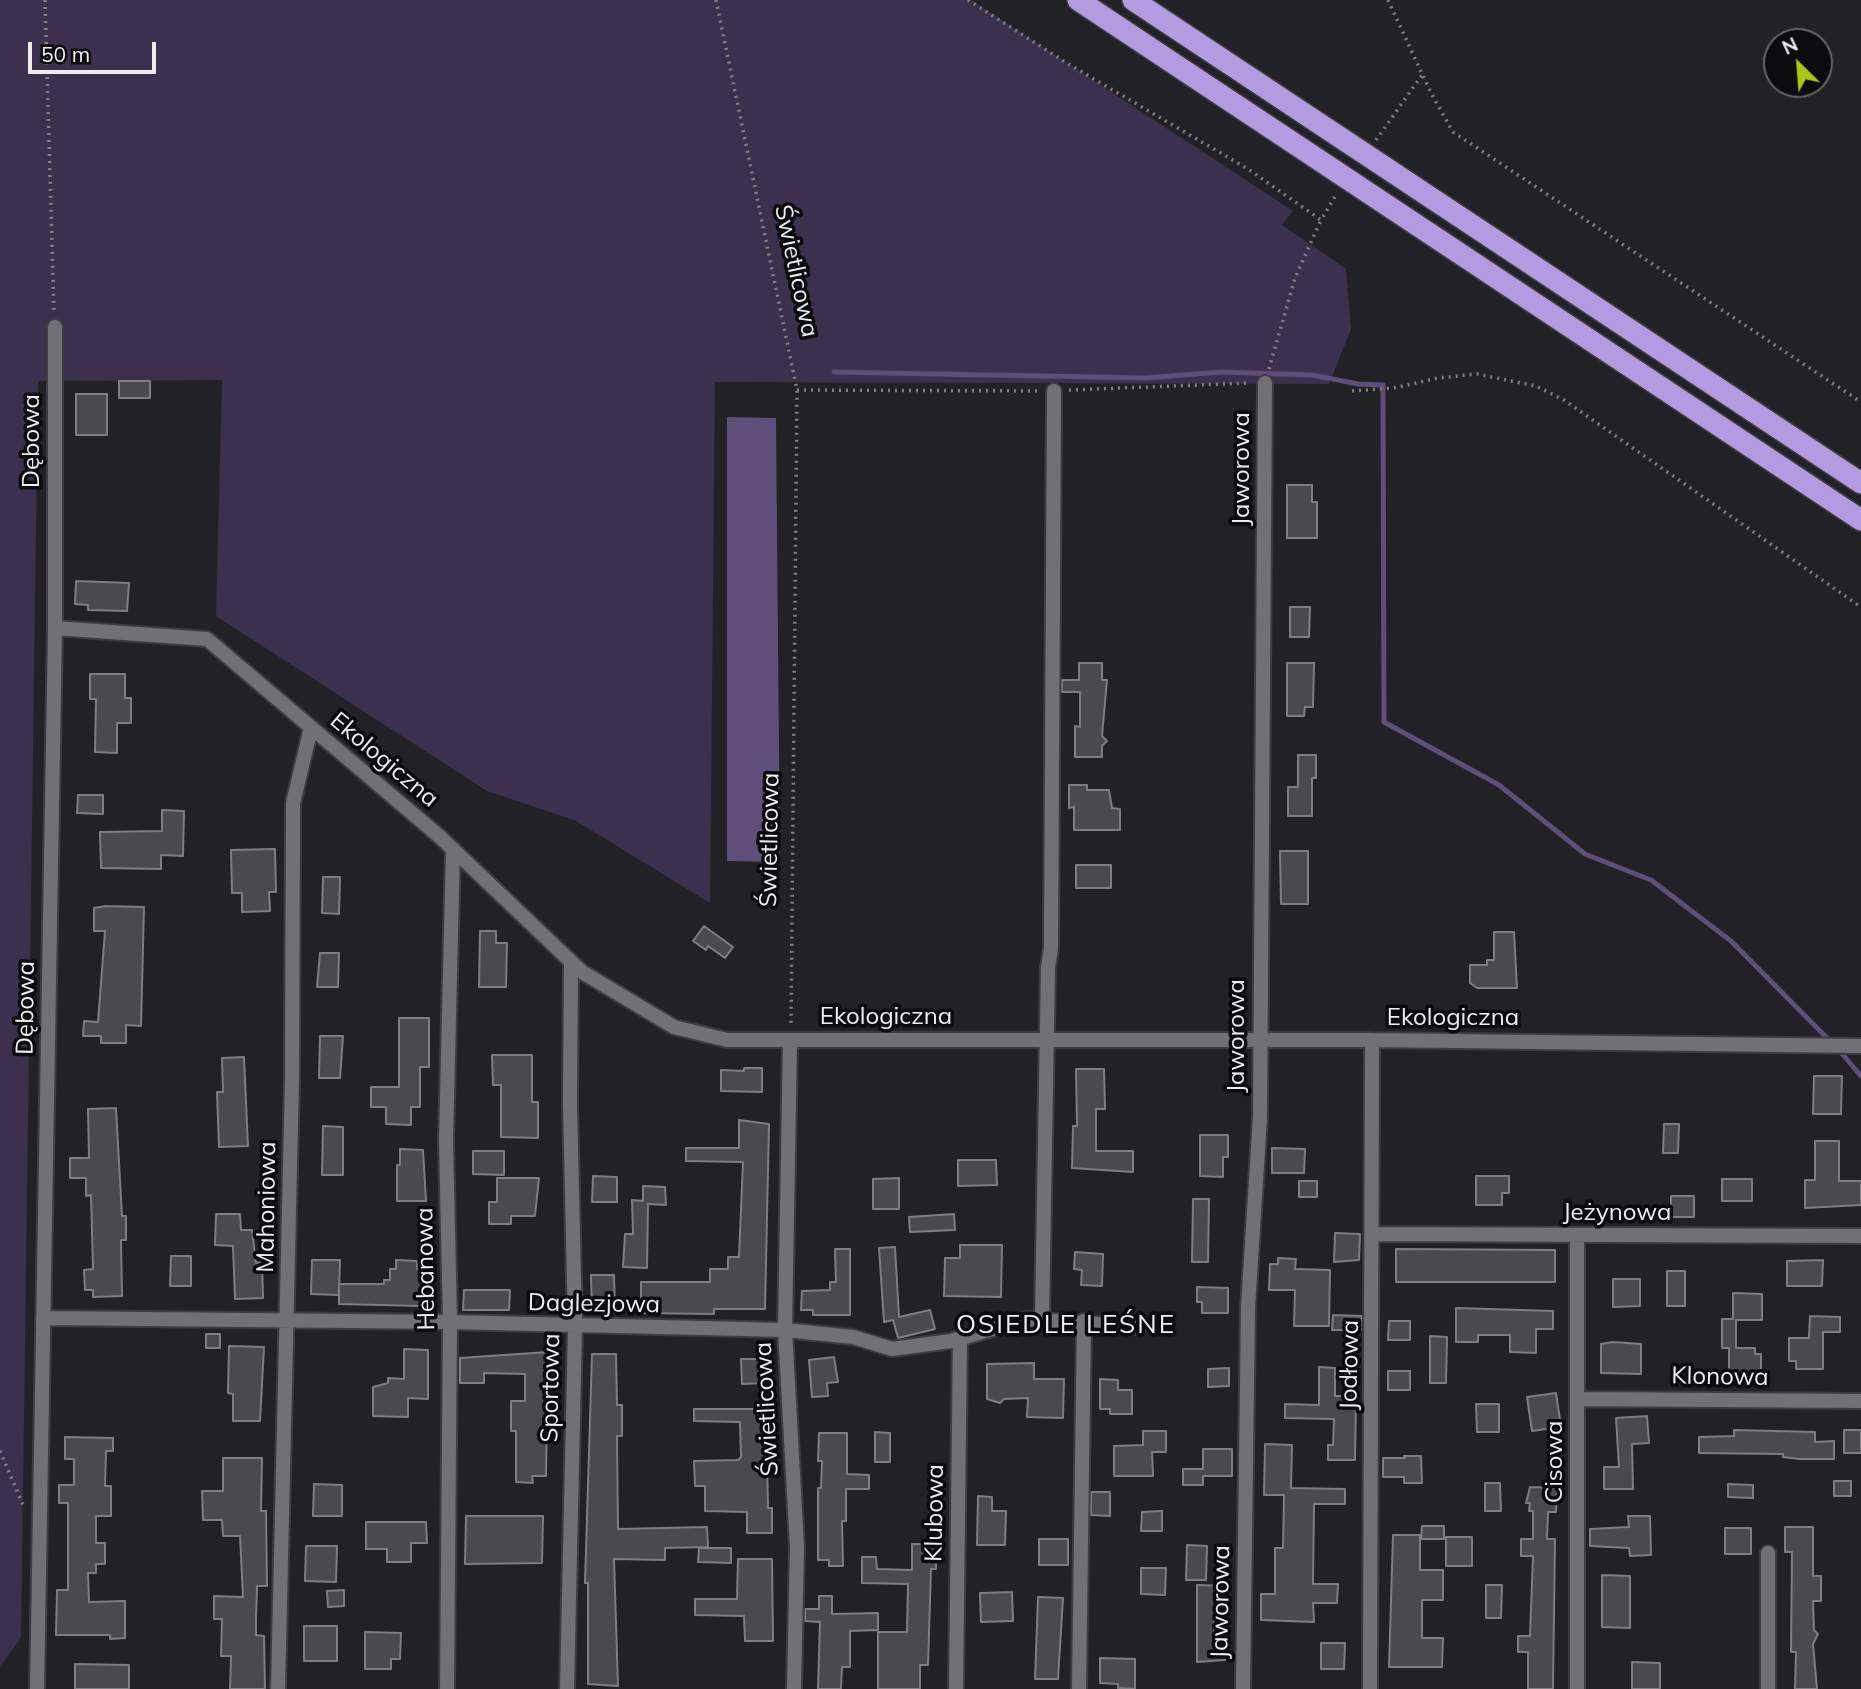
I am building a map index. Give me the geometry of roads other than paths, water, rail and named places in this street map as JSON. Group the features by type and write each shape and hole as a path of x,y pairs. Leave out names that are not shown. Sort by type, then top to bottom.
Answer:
{"highway":[{"path":"1078,0 1861,520"},
{"path":"1133,0 1861,483"}],"street":[{"name":"Dębowa","path":"37,1689 55,628 54,327"},
{"name":"Jaworowa","path":"1243,1689 1248,1307 1260,1117 1265,383"},
{"path":"1042,1319 1051,949 1054,391"},
{"name":"Ekologiczna","path":"55,628 207,639 453,849 582,972 674,1027 727,1040 1372,1040 1861,1046"},
{"name":"Mahoniowa","path":"278,1689 287,1320 293,803 311,728"},
{"name":"Hebanowa","path":"447,1689 450,1322 446,1140 453,849"},
{"name":"Sportowa","path":"567,1689 575,1327 571,962"},
{"name":"Świetlicowa","path":"790,1040 785,1330 797,1547 794,1689"},
{"name":"Jodłowa","path":"1370,1689 1372,1040"},
{"name":"Jeżynowa","path":"1373,1234 1861,1236"},
{"name":"Cisowa","path":"1577,1236 1577,1689"},
{"name":"Daglezjowa","path":"43,1318 450,1322 785,1330 853,1337 892,1349 960,1338 1027,1319 1139,1327"},
{"path":"1079,1689 1084,1321"},
{"name":"Klubowa","path":"956,1689 960,1338"},
{"name":"Klonowa","path":"1578,1399 1861,1401"},
{"path":"1768,1553 1768,1689"}],"waterway":[{"path":"834,372 1146,378 1221,372 1312,375 1358,384 1383,385 1384,722 1499,785 1585,854 1651,880 1731,941 1831,1042"},
{"path":"1838,1049 1861,1076"}],"district":[{"name":"OSIEDLE LEŚNE","path":"1066,1325"}]}
